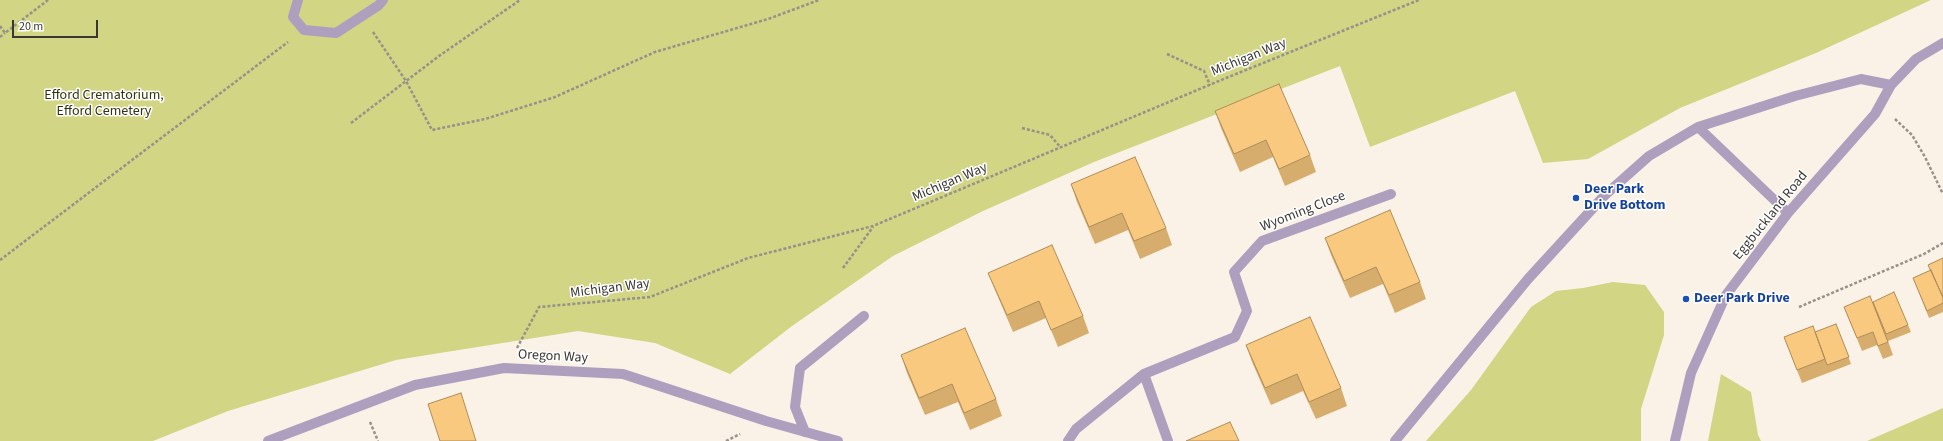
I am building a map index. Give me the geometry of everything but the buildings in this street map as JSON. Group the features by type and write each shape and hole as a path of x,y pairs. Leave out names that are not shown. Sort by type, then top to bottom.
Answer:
{"street":[{"path":"298,0 293,17 304,30 336,33 379,5 383,0"},
{"name":"Eggbuckland Road","path":"1675,441 1691,373 1726,295 1788,213 1874,114 1891,85 1916,59 1943,43"},
{"path":"1396,441 1528,280 1605,195 1649,156 1698,127 1795,96 1861,78 1891,85"},
{"path":"1698,127 1788,213"},
{"name":"Wyoming Close","path":"1068,441 1076,429 1144,374 1235,337 1247,311 1234,272 1262,241 1391,194"},
{"path":"805,432 795,408 800,368 864,316"},
{"name":"Oregon Way","path":"268,441 415,385 504,368 623,374 766,421 838,441"},
{"path":"1144,374 1168,441"}],"path":[{"path":"0,37 48,0"},
{"path":"351,123 438,56 520,0"},
{"path":"362,16 406,81 432,130 485,118 555,96 655,52 768,19 819,0"},
{"name":"Michigan Way","path":"504,368 539,307 650,297 748,258 873,226 1210,85 1419,0"},
{"path":"0,26 5,33"},
{"path":"0,260 304,30"},
{"path":"1167,54 1204,71 1210,85"},
{"path":"1880,105 1912,135 1926,157 1943,194"},
{"path":"1022,128 1050,135 1061,148"},
{"path":"843,268 873,226"},
{"path":"1799,307 1924,254 1943,243"}],"green space":[{"name":"Efford Crematorium, Efford Cemetery","path":"0,0 1931,0 1816,53 1680,108 1588,159 1543,163 1515,91 1370,147 1340,66 1094,162 983,211 893,256 792,326 730,374 655,343 578,331 396,360 228,411 153,441 0,441"},
{"path":"1613,282 1645,285 1664,312 1664,335 1641,409 1641,441 1426,441 1471,390 1531,307 1556,291 1583,288"},
{"path":"1721,374 1751,392 1758,435 1761,441 1708,441"},
{"path":"1943,408 1943,441 1867,441"}],"place":[{"name":"Deer Park Drive Bottom","path":"1576,198"},
{"name":"Deer Park Drive","path":"1686,299"}]}
